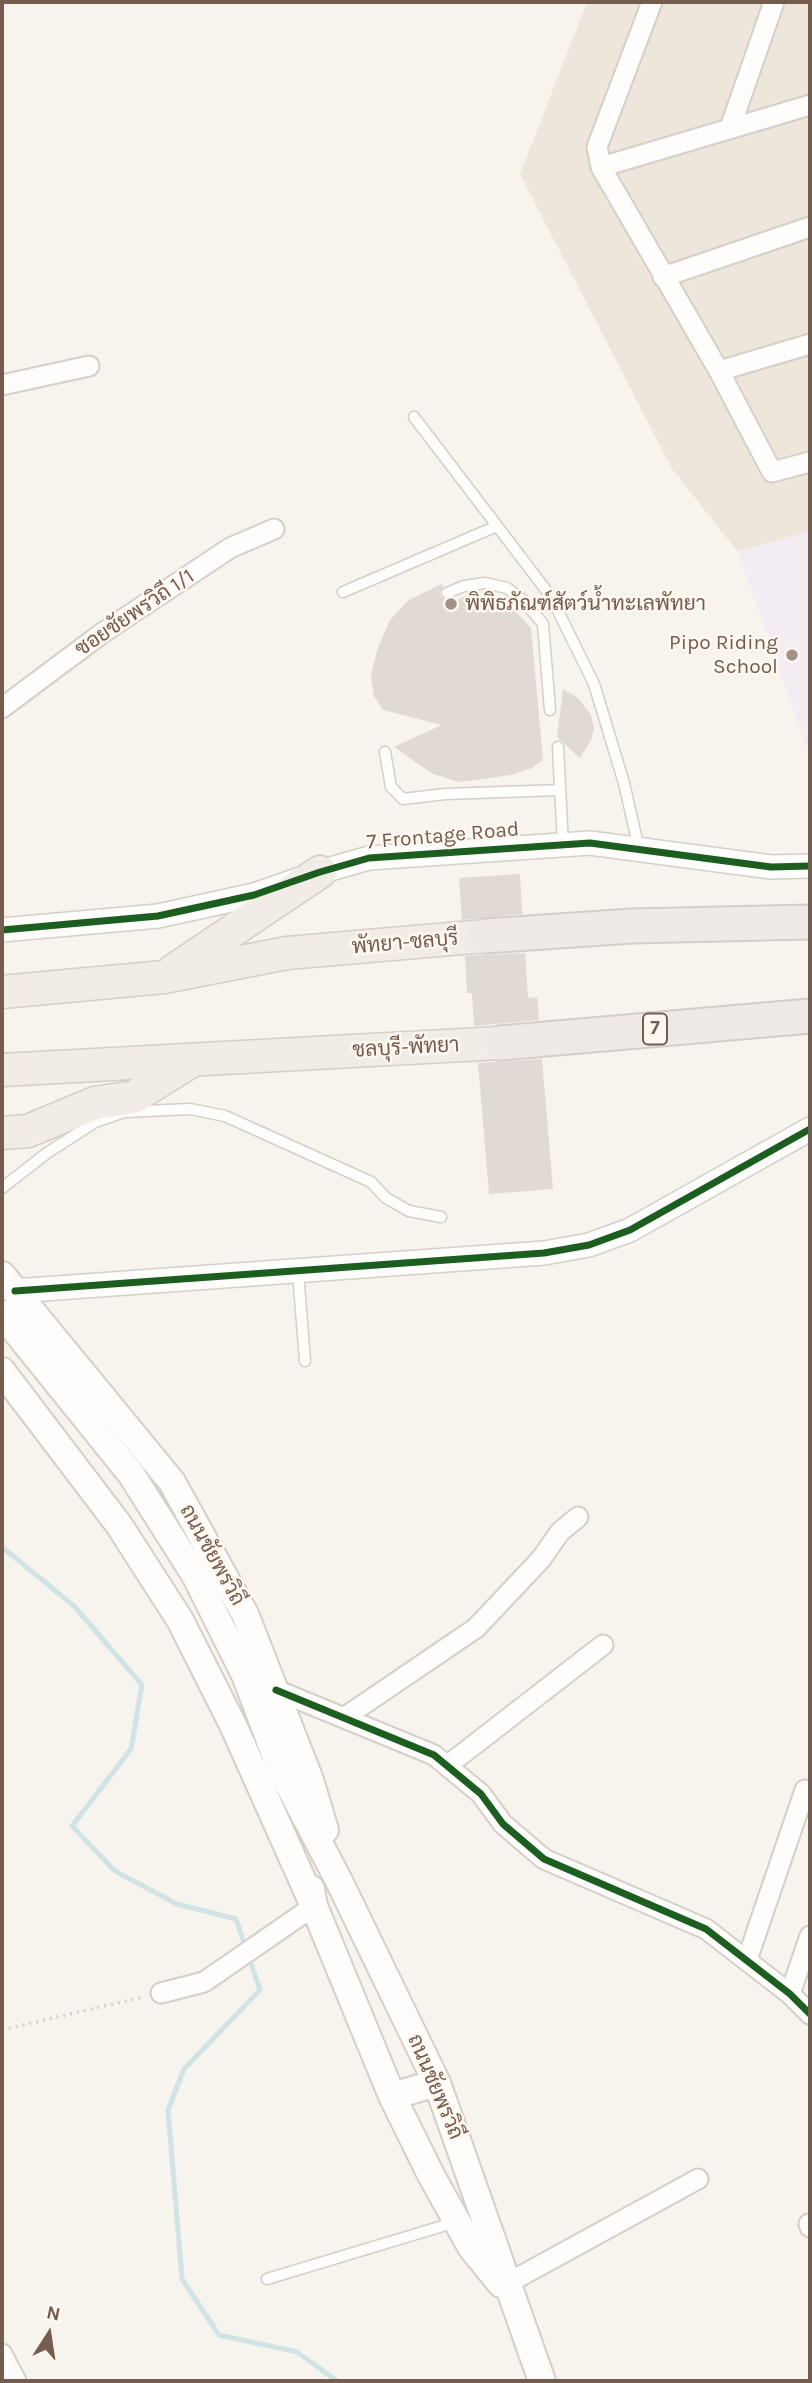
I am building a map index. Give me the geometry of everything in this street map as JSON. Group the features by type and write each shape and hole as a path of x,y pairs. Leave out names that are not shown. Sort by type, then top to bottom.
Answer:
{"highway":[{"path":"164,976 320,872"},
{"name":"พัทยา-ชลบุรี","path":"2,992 164,976 288,953 632,926 810,922"},
{"path":"2,975 67,985"},
{"name":"ชลบุรี-พัทยา","path":"2,1070 500,1043 810,1016"},
{"path":"2,1133 28,1131 94,1102 135,1097 195,1059"}],"main road":[{"name":"ถนนชัยพรวิถี","path":"6,1293 172,1482 245,1614 310,1780 339,1881"},
{"name":"ถนนชัยพรวิถี","path":"6,1293 131,1474 195,1575 245,1675 290,1788 339,1881 437,2083 542,2381"},
{"name":"ถนนชัยพรวิถี","path":"2,1371 120,1525 180,1620 233,1725 314,1906 392,2096 471,2247 511,2291"},
{"name":"ถนนชัยพรวิถี","path":"290,1788 314,1906"},
{"path":"392,2096 437,2083"}],"street":[{"path":"652,2 597,147 601,167 719,371 772,472 810,462"},
{"path":"730,128 774,2"},
{"path":"601,167 810,105"},
{"path":"663,277 810,227"},
{"path":"719,371 810,344"},
{"path":"2,386 89,366"},
{"name":"ซอยชัยพรวิถี 1/1","path":"2,708 101,635 230,548 274,529"},
{"name":"7 Frontage Road","path":"2,930 158,916 254,895 369,858 590,843 771,867 810,866"},
{"path":"6,1293 544,1254 589,1245 631,1230 810,1129"},
{"path":"345,1717 476,1628 541,1559 560,1532 579,1517"},
{"path":"448,1765 603,1645"},
{"path":"276,1690 434,1755 481,1794 503,1825 544,1859 706,1929 790,1994 810,2014"},
{"path":"747,1960 805,1790"},
{"path":"161,1993 204,1982 314,1906"},
{"path":"790,1994 810,1936"},
{"path":"511,2291 698,2179"},
{"path":"2,2354 16,2381"}],"lane":[{"path":"414,417 549,594 559,613 594,684 624,783 639,849"},
{"path":"343,592 498,526"},
{"path":"447,593 464,586 485,583 507,588 523,600 542,624 550,710"},
{"path":"542,624 559,613"},
{"path":"558,747 563,845"},
{"path":"384,752 391,787 403,799 445,794 560,790"},
{"path":"2,1188 81,1131 110,1116 124,1112 190,1109 225,1116 371,1182 386,1198 409,1211 441,1217"},
{"path":"298,1272 305,1361"},
{"path":"267,2279 457,2222"}],"path":[{"path":"2,2030 161,1993"}],"shaded area":[{"path":"587,2 810,2 810,531 738,552 672,469 520,174"},
{"name":"Pipo Riding School","path":"810,531 810,757 738,552"}],"building":[{"path":"442,584 440,596 445,600 451,599 453,603 469,593 504,599 531,628 543,760 532,768 511,775 460,782 433,774 394,747 442,725 383,710 374,696 371,676 377,650 390,620 409,600"},
{"path":"563,689 578,698 591,715 594,728 591,740 580,758 557,737"},
{"path":"520,874 522,914 462,920 459,878"},
{"path":"525,953 528,998 537,997 539,1020 474,1026 472,993 467,993 465,956"},
{"path":"542,1059 553,1189 489,1194 478,1063"}],"waterway":[{"path":"2,1547 74,1606 142,1685 131,1749 72,1826 115,1871 177,1904 236,1919 260,1990 184,2069 168,2110 182,2279 219,2335 297,2352 337,2381"}],"cycle path":[{"path":"2,930 158,916 254,895 369,858 590,843 771,867 810,866"},
{"path":"15,1291 544,1253 589,1245 630,1230 810,1129"},
{"path":"276,1690 434,1755 481,1794 503,1824 544,1859 706,1929 790,1994 810,2014"}],"place":[{"name":"พิพิธภัณฑ์สัตว์น้ำทะเลพัทยา","path":"451,604"},
{"name":"Pipo Riding School","path":"792,655"}]}
